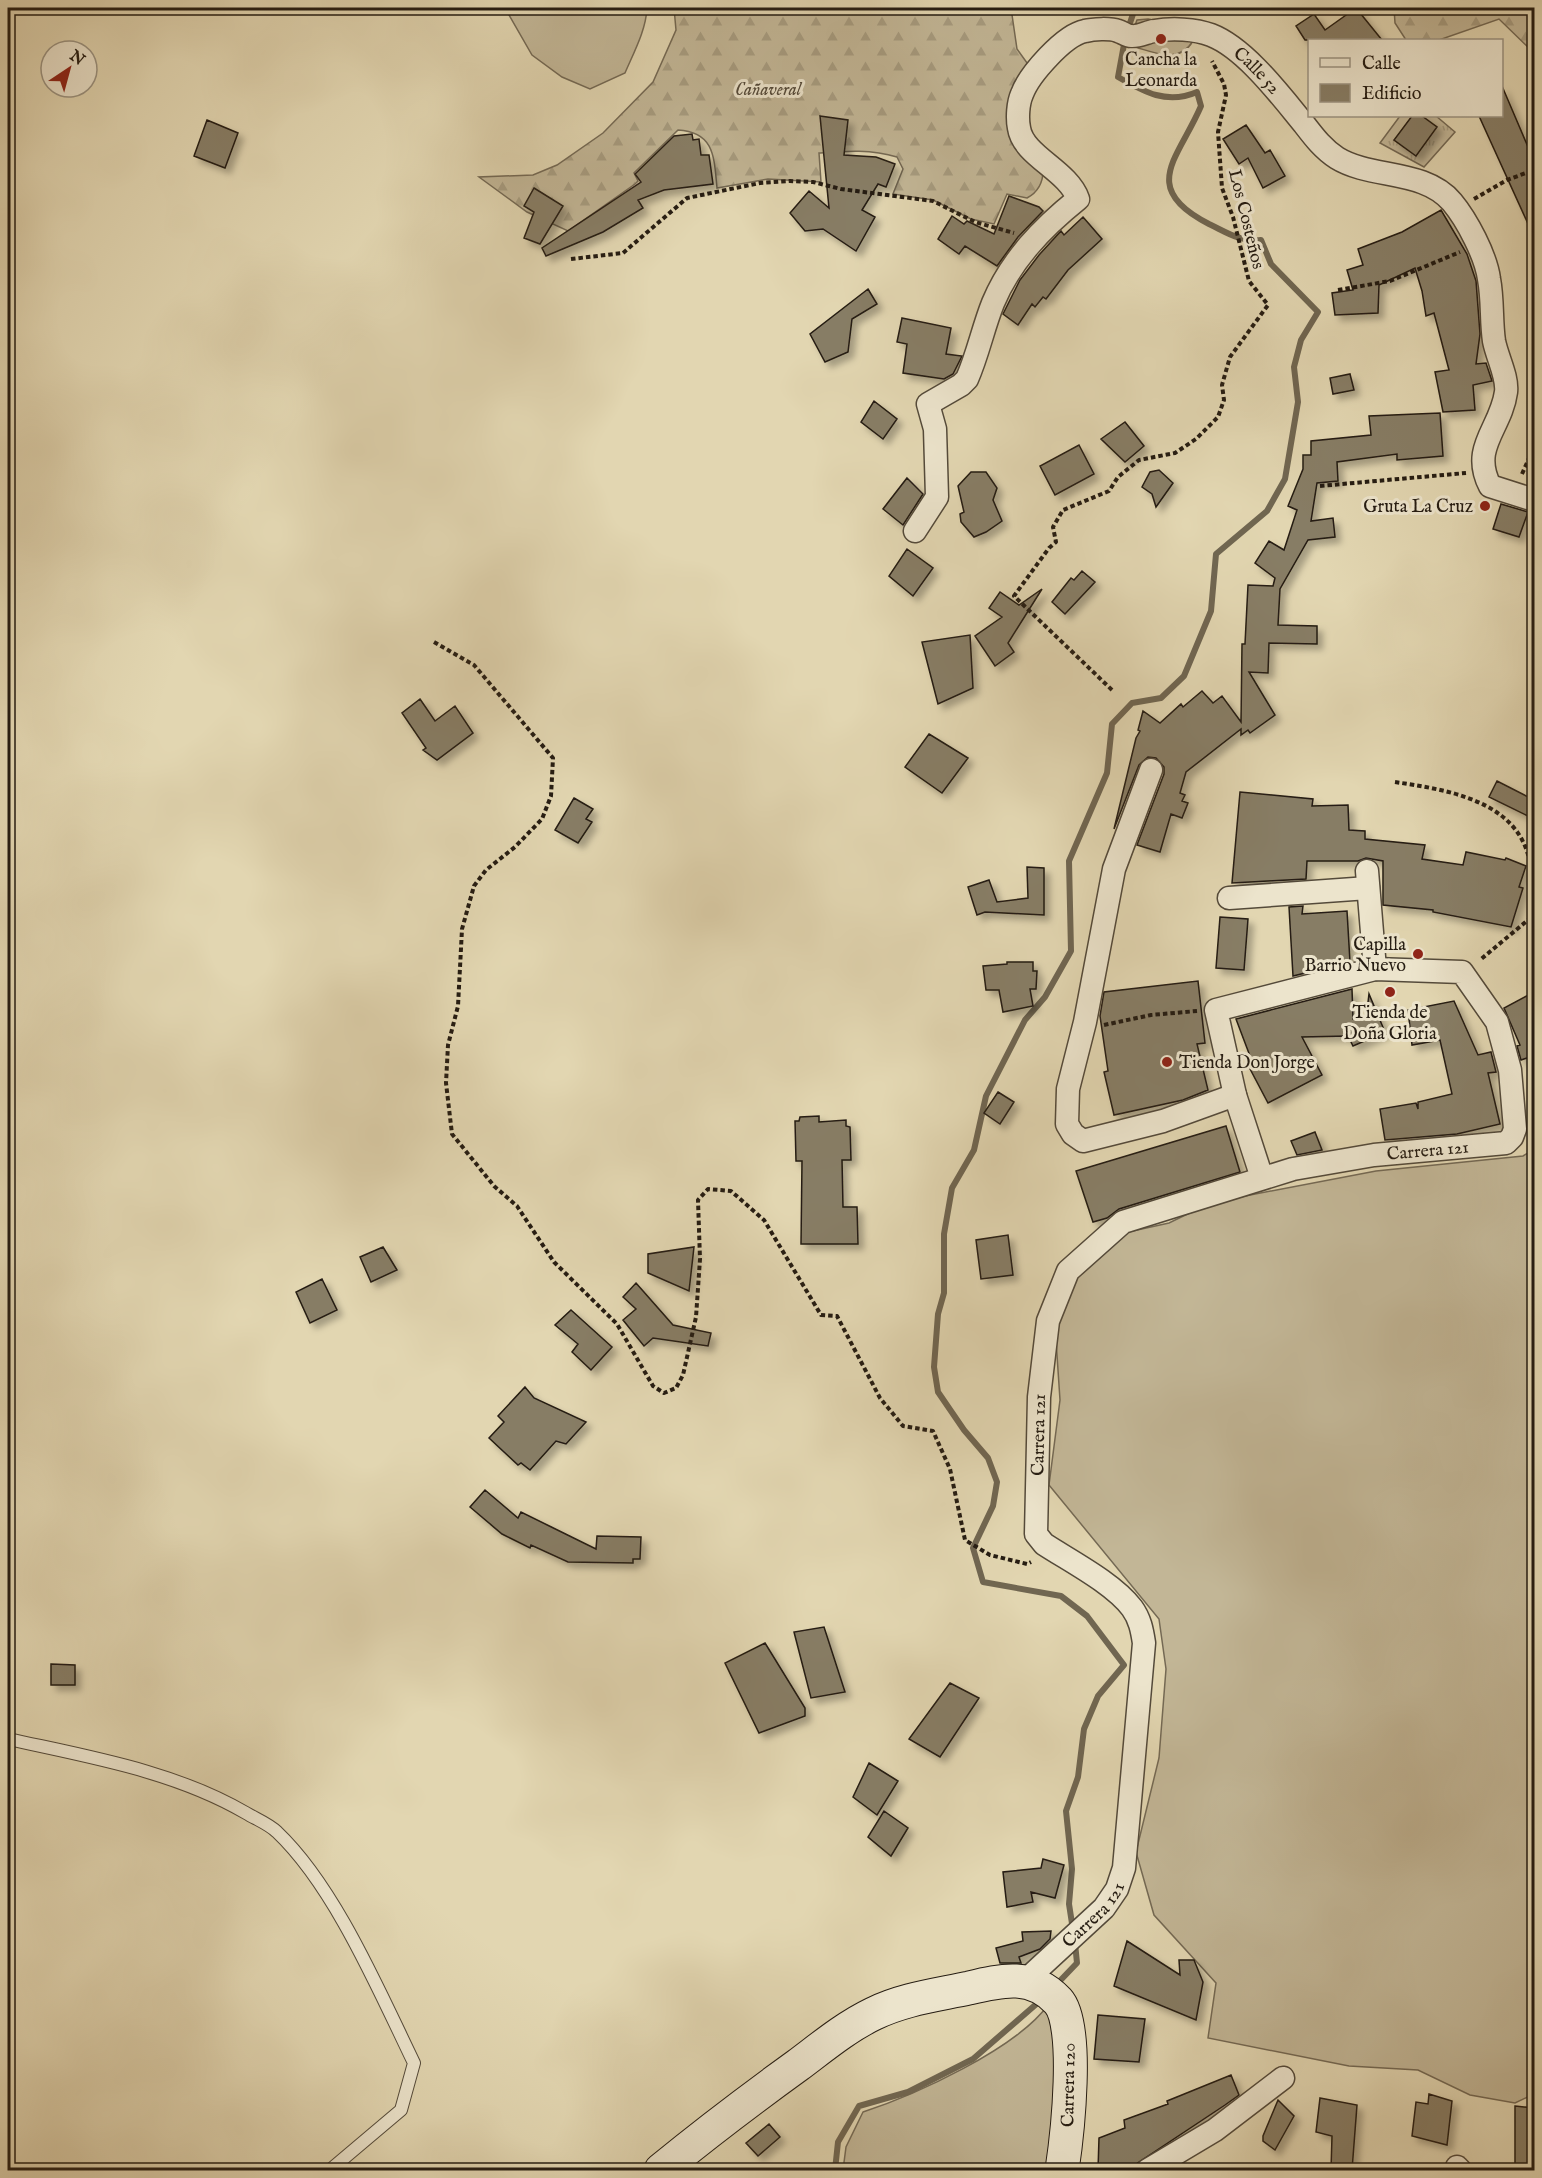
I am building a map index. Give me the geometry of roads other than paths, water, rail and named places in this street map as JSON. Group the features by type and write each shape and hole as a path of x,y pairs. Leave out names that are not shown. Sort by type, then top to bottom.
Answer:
{"street":[{"name":"Calle 52","path":"915,531 937,497 935,429 928,404 967,379 994,302 1019,254 1048,225 1078,200 1075,188 1029,146 1019,130 1022,94 1055,50 1073,35 1086,30 1115,30 1131,36 1167,30 1212,35 1234,48 1250,63 1314,138 1337,159 1354,166 1396,175 1426,185 1451,201 1477,242 1489,276 1494,340 1507,390 1498,421 1483,450 1483,470 1490,486 1534,501"},
{"path":"1151,770 1114,869 1085,1022 1066,1106 1067,1124 1073,1134 1083,1141 1163,1121 1235,1095"},
{"path":"1229,898 1367,879 1375,969 1216,1010 1235,1095 1262,1178"},
{"name":"Carrera 121","path":"1040,1989 1104,1908 1117,1889 1124,1868 1143,1643 1141,1623 1131,1607 1113,1590 1053,1549 1036,1534 1039,1397 1048,1321 1068,1271 1123,1222 1293,1168 1374,1155 1506,1143 1512,1137 1515,1129 1510,1070 1497,1022 1462,972 1375,969"},
{"path":"661,2170 721,2121 833,2039 873,2014 914,2000 995,1982 1040,1989"},
{"name":"Carrera 120","path":"1040,1989 1070,2037 1068,2133 1062,2170"},
{"path":"1148,2170 1215,2130 1283,2078"}],"lane":[{"path":"8,1739 176,1780 228,1802 277,1831 321,1885 374,1981 414,2063 400,2110 330,2170"}],"waterway":[{"path":"1128,29 1135,8"},
{"path":"1073,1930 1069,1904 1072,1869 1066,1811 1078,1777 1084,1729 1098,1696 1124,1665 1087,1616 1061,1596 983,1582 973,1548 993,1506 997,1482 988,1458 964,1430 938,1392 934,1367 938,1314 944,1293 944,1234 952,1188 974,1150 986,1096 1025,1020 1045,997 1071,951 1069,861 1107,773 1112,724 1132,703 1161,698 1184,676 1211,611 1216,554 1267,511 1285,479 1298,402 1294,367 1301,340 1318,312 1271,264 1261,240 1240,238 1222,231 1187,211 1175,198 1169,185 1170,171 1201,106 1197,92 1186,96 1166,97 1137,88 1118,77 1125,39"},
{"path":"1055,1986 1077,1963 1075,1943"},
{"path":"835,2170 838,2142 859,2106 908,2092 973,2059 1041,2000"}],"place":[{"name":"Cancha la Leonarda","path":"1161,39"},
{"name":"Gruta La Cruz","path":"1485,506"},
{"name":"Capilla Barrio Nuevo","path":"1418,954"},
{"name":"Tienda de Doña Gloria","path":"1390,992"},
{"name":"Tienda Don Jorge","path":"1167,1062"}],"park label":[{"name":"Cañaveral","path":"768,89"}]}
